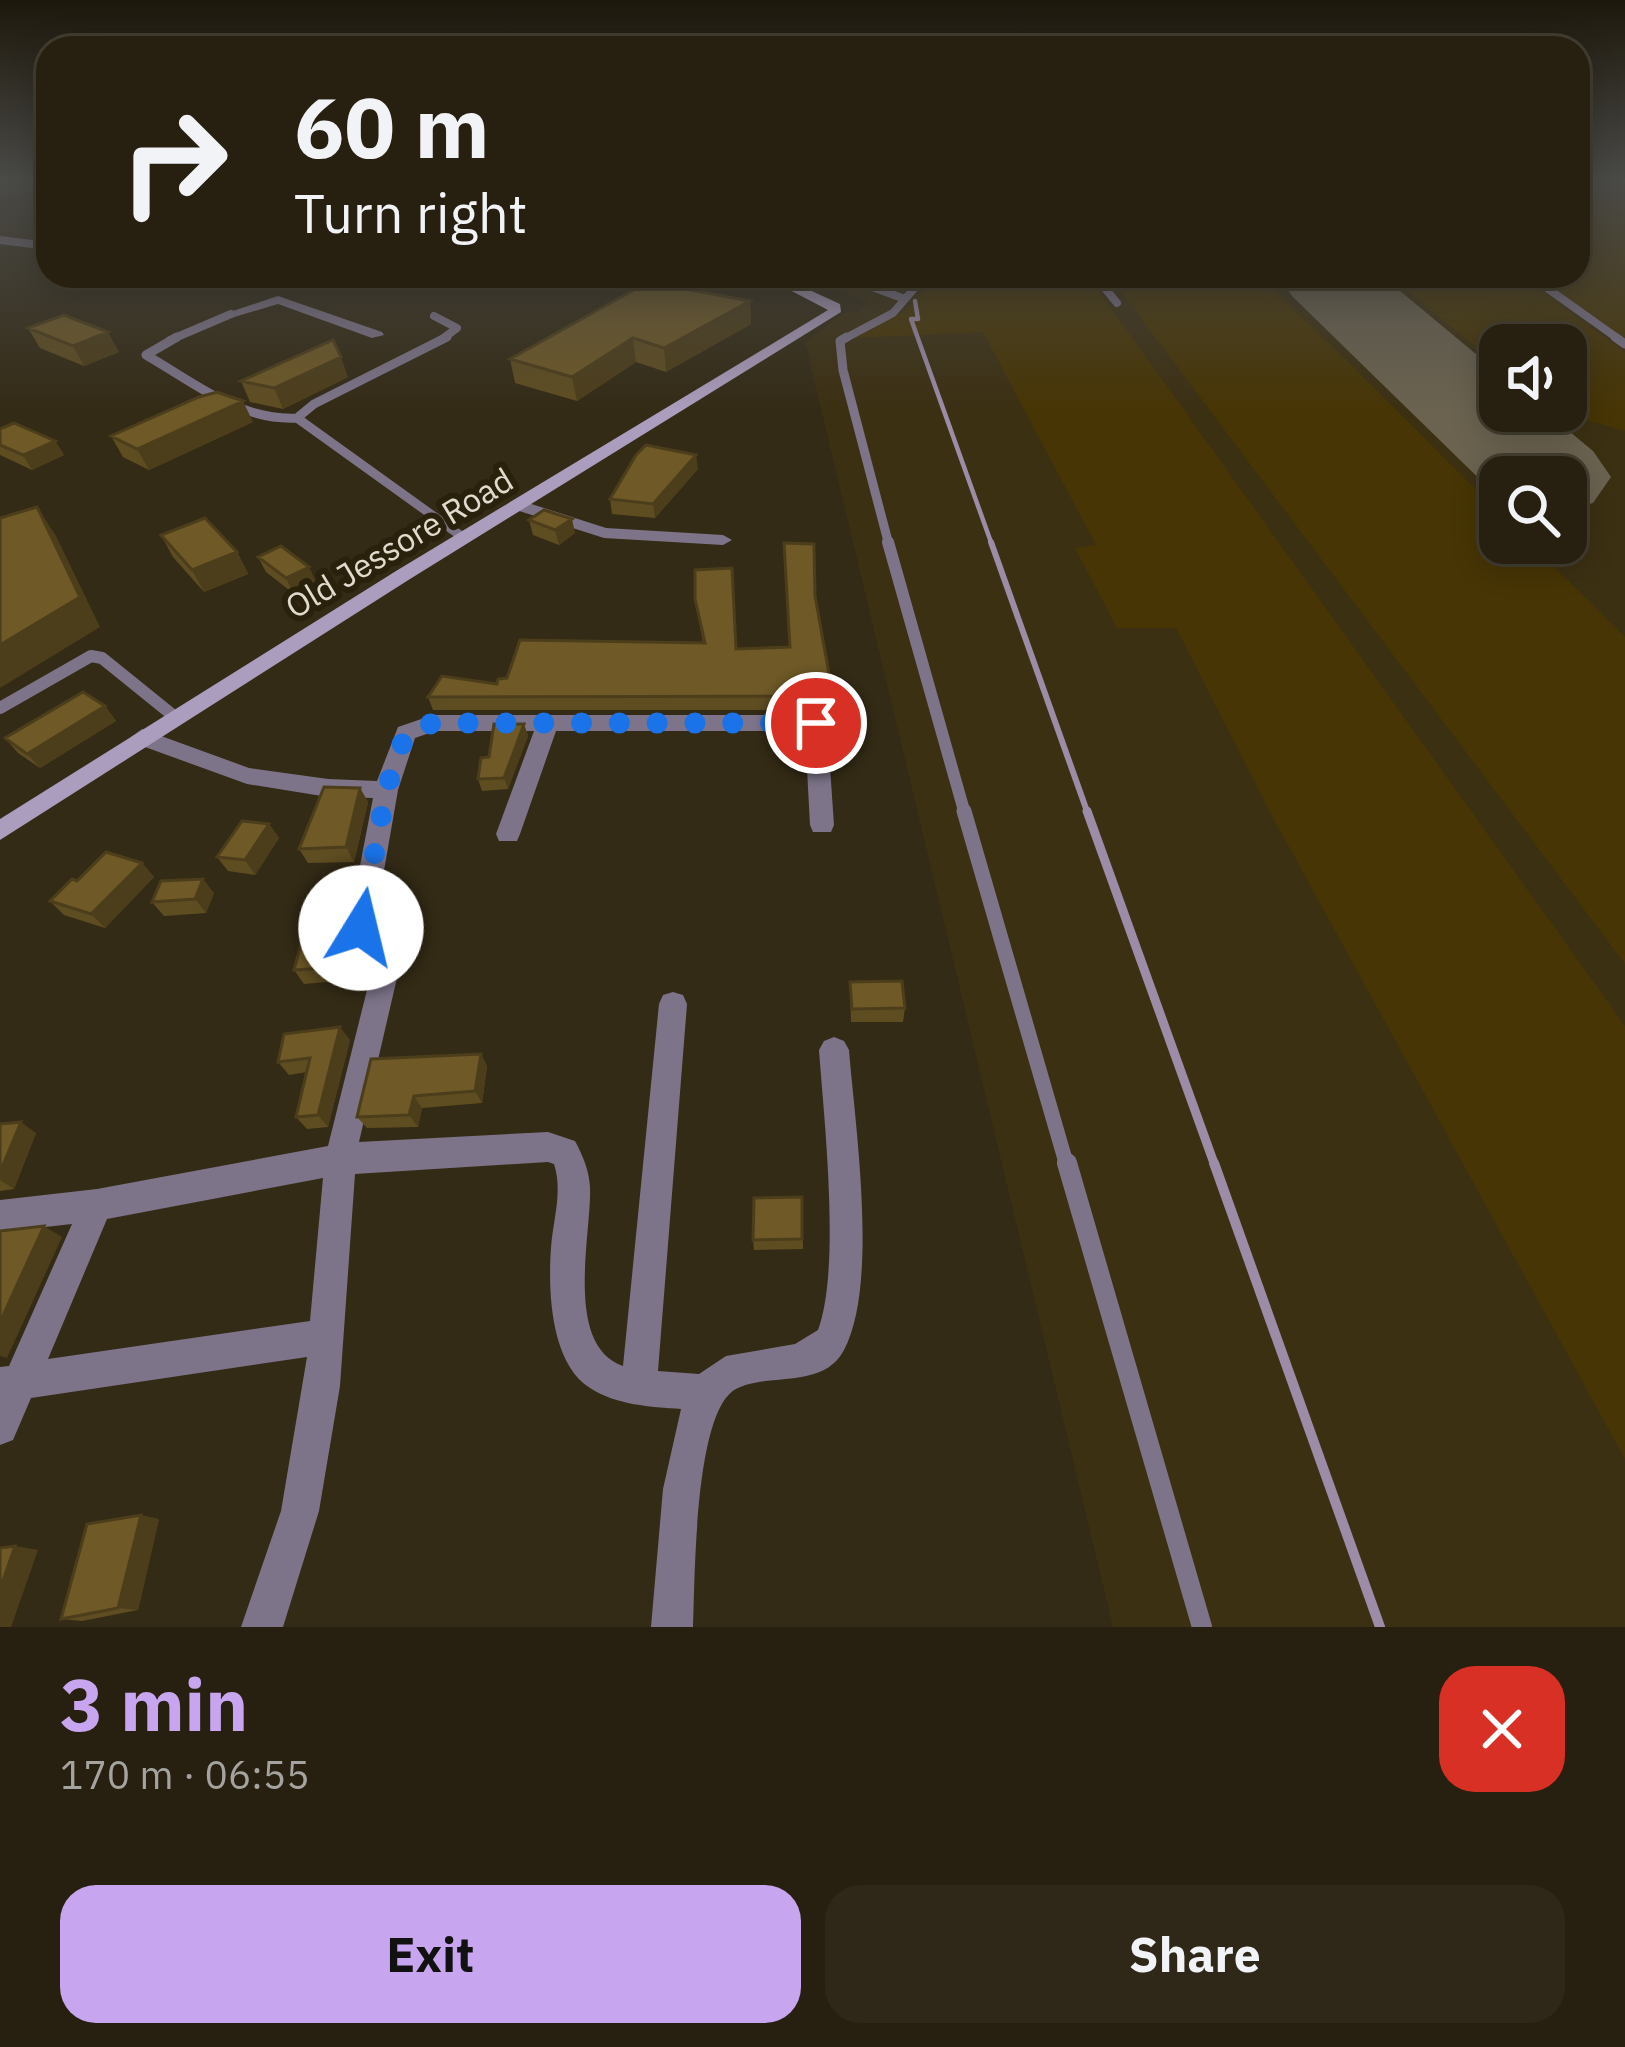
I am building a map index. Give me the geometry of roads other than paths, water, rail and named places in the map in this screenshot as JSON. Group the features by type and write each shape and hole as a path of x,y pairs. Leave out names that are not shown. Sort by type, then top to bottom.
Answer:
{"street":[{"name":"Old Jessore Road","path":"0,831 142,737 833,312 835,307 797,288"},
{"path":"231,314 278,300 315,309 377,335"},
{"path":"519,505 604,533 724,541"},
{"path":"508,835 548,722"},
{"path":"361,928 386,790 406,733 422,727 548,722 816,723 822,825"},
{"path":"142,737 247,776 328,788 386,790"},
{"path":"262,1627 300,1511 326,1337 340,1159 396,926"},
{"path":"639,1386 673,1004"},
{"path":"672,1627 689,1431 703,1393 725,1374 805,1358 830,1342 842,1318 842,1178 834,1050"},
{"path":"0,1216 97,1205 340,1159 512,1148 564,1152 574,1168 574,1197 564,1272 582,1352 600,1374 639,1386 703,1393"},
{"path":"0,1427 10,1383 97,1205"},
{"path":"10,1383 326,1337"}],"lane":[{"path":"875,288 905,299"},
{"path":"915,288 893,314 840,340 843,370 919,658 1202,1627"},
{"path":"1105,288 1117,303"},
{"path":"1547,288 1625,344"},
{"path":"231,314 151,348 146,355 246,413 264,420 297,418 464,538"},
{"path":"297,418 314,404 455,333 457,328 434,316"},
{"path":"0,708 91,656 102,658 175,717"}],"waterway":[{"path":"915,301 918,319 911,319 992,545"},
{"path":"991,542 1088,814"},
{"path":"1087,811 1215,1166"},
{"path":"1214,1163 1380,1627"}]}
